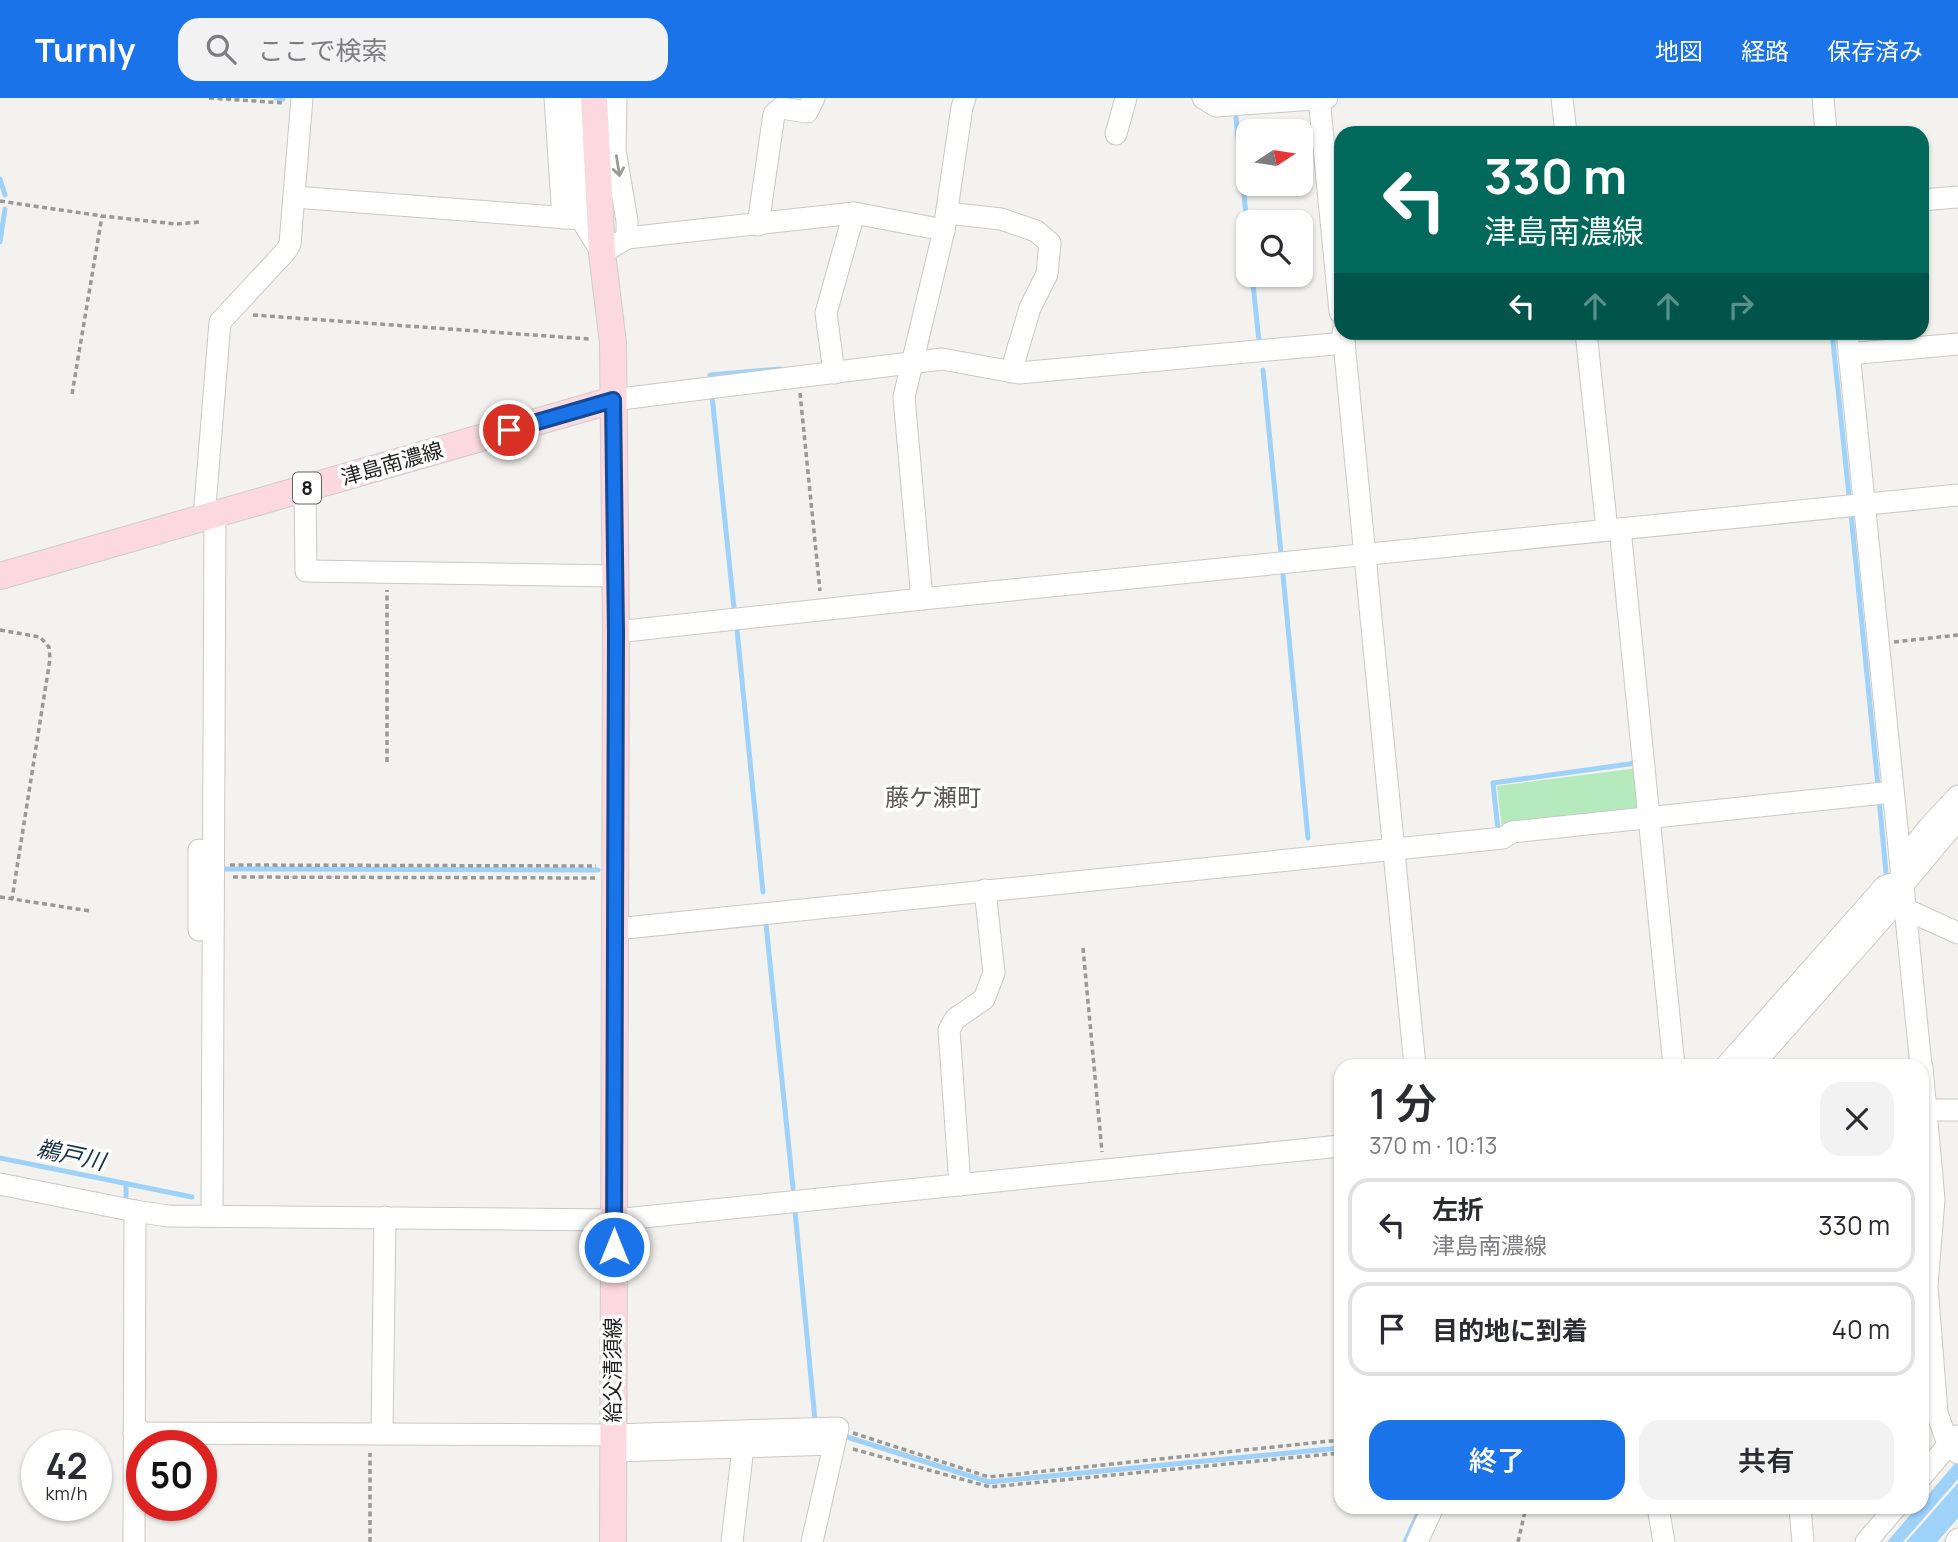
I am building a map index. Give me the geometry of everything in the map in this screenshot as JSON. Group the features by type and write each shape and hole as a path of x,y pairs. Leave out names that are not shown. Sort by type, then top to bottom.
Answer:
{"main road":[{"path":"594,98 602,253 612,344 613,400"},
{"name":"津島南濃線","path":"0,576 613,400"},
{"name":"給父清須線","path":"613,400 616,632 613,1542"}],"street":[{"path":"555,98 572,218 602,253 627,238 854,213 946,221 1001,219 1036,231 1050,243 1047,274 1030,307 1011,372"},
{"path":"572,218 574,98"},
{"path":"616,98 615,150 627,221 627,238"},
{"path":"758,225 774,114 781,108 807,112 814,98"},
{"path":"922,599 904,397 946,221 965,98"},
{"path":"1116,134 1126,98"},
{"path":"1203,98 1216,106 1327,98"},
{"path":"1319,98 1334,251"},
{"path":"1562,98 1565,126"},
{"path":"1823,98 1825,126"},
{"path":"205,1215 210,877 207,517 220,322 286,251 289,244 301,101"},
{"path":"294,197 572,218"},
{"path":"1929,199 1958,197"},
{"path":"834,373 826,313 854,213"},
{"path":"613,400 942,359 1019,373 1334,339"},
{"path":"1343,340 1414,1059"},
{"path":"1587,340 1649,819 1673,1059"},
{"path":"1848,340 1920,1059"},
{"path":"1849,354 1958,344"},
{"path":"305,489 306,571 615,576"},
{"path":"616,632 1958,495"},
{"path":"616,929 1395,850 1503,838 1512,832 1893,792"},
{"path":"1903,886 1929,827 1958,796"},
{"path":"1758,1059 1958,819"},
{"path":"1732,1059 1885,886 1903,886 1958,933"},
{"path":"960,1185 949,1030 955,1019 984,999 994,973 985,891"},
{"path":"1929,1110 1958,1110"},
{"path":"0,1184 168,1216 614,1220 1334,1147"},
{"path":"1929,1154 1934,1199 1929,1261"},
{"path":"134,1430 135,1211"},
{"path":"376,1441 385,1217"},
{"path":"1929,1311 1937,1413 1955,1446 1929,1470"},
{"path":"217,1436 743,1447 836,1436"},
{"path":"613,1443 836,1436"},
{"path":"812,1542 836,1436"},
{"path":"732,1542 743,1447"},
{"path":"1417,1542 1430,1514"},
{"path":"1659,1514 1664,1542"},
{"path":"1801,1514 1803,1542"},
{"path":"1866,1542 1890,1514"},
{"path":"134,1521 134,1542"}],"path":[{"path":"209,98 301,101"},
{"path":"0,201 176,224 199,222"},
{"path":"72,394 102,216"},
{"path":"228,313 589,339"},
{"path":"798,377 822,610"},
{"path":"387,573 387,762"},
{"path":"0,630 40,638 49,647 50,659 12,898"},
{"path":"1878,643 1958,635"},
{"path":"210,877 616,872"},
{"path":"210,877 616,872"},
{"path":"0,897 90,911"},
{"path":"1083,948 1104,1170"},
{"path":"836,1436 989,1477 1334,1441"},
{"path":"836,1436 990,1488 1334,1453"},
{"path":"370,1542 376,1441"},
{"path":"1518,1542 1524,1514"}],"green space":[{"path":"1638,768 1638,813 1502,829 1497,786"}],"water":[{"path":"1958,1460 1958,1479 1929,1512 1929,1494"},
{"path":"1958,1483 1958,1518 1937,1542 1906,1542"},
{"path":"1911,1514 1927,1514 1903,1542 1887,1542"}],"waterway":[{"path":"276,98 283,99"},
{"path":"1236,118 1246,210"},
{"path":"0,179 5,195"},
{"path":"0,242 5,209"},
{"path":"1253,287 1259,341"},
{"path":"1833,340 1849,496"},
{"path":"710,375 780,369"},
{"path":"1263,370 1281,553"},
{"path":"712,396 734,608"},
{"path":"1851,514 1878,786"},
{"path":"1283,575 1308,838"},
{"path":"737,630 763,892"},
{"path":"1496,831 1493,783 1636,763 1636,760"},
{"path":"1879,798 1886,873"},
{"path":"222,869 598,870"},
{"path":"766,924 793,1188"},
{"name":"鵜戸川","path":"0,1158 192,1197"},
{"path":"126,1184 126,1196"},
{"path":"795,1211 815,1420"},
{"path":"847,1437 989,1482 1334,1449"},
{"path":"1405,1542 1418,1514"}],"district":[{"name":"藤ケ瀬町","path":"933,798"}],"route":[{"path":"509,430 613,400 616,632 614,1247"}]}
